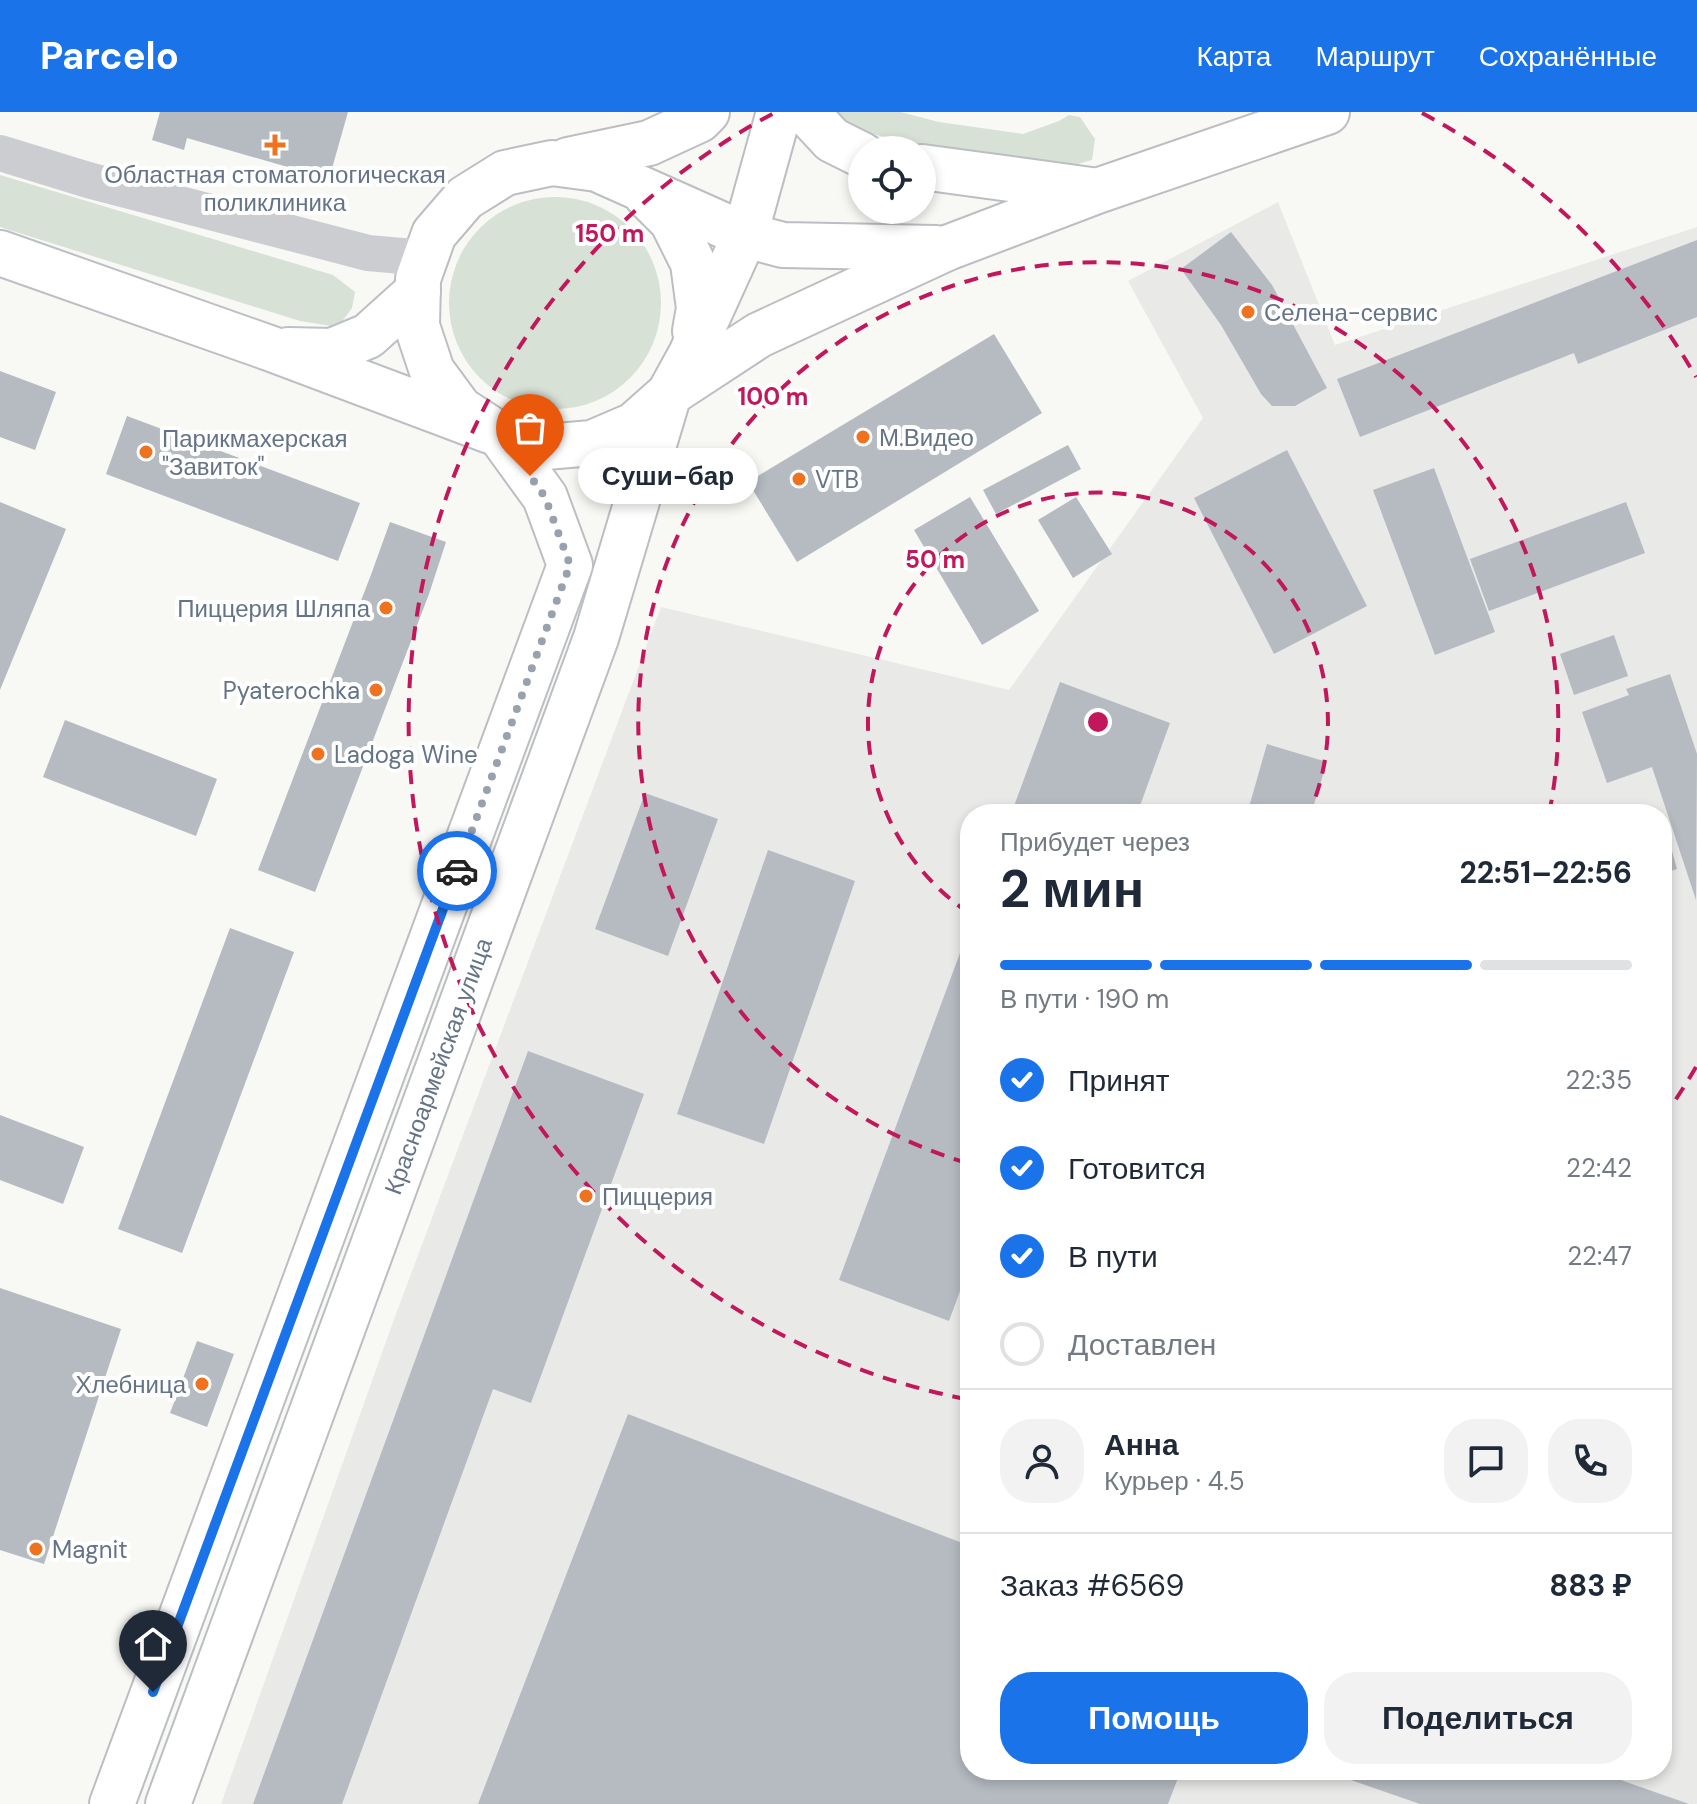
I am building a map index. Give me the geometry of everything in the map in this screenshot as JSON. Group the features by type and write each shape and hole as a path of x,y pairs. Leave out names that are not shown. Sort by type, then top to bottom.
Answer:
{"main road":[{"path":"500,435 460,409 432,371 417,326 422,275 434,234 465,198 505,173 649,143 699,120 707,112"},
{"path":"669,394 691,354 745,235 779,112"},
{"path":"806,112 832,140 848,148"},
{"path":"0,253 272,349 500,435 546,447 592,443 634,425 669,394 759,335 947,248 1097,191 1327,112"},
{"path":"552,163 597,169 745,235 783,245 947,248"},
{"path":"936,169 1097,191"},
{"path":"639,189 672,221 693,263 699,308 691,354"},
{"path":"272,349 332,351 368,336 422,275"},
{"name":"Красноармейская улица","path":"168,1804 596,638 669,394"},
{"name":"Красноармейская улица","path":"112,1804 570,565 545,497 500,435"}],"street":[{"path":"0,153 88,180 368,253 422,275"}],"shaded area":[{"path":"821,112 900,112 939,122 1023,134 1069,115 1080,117 1095,139 1092,160 1067,167 988,164 936,150 936,136 880,136"},
{"path":"0,175 333,275 355,292 352,308 338,327 300,321 0,227"},
{"path":"555,197 595,205 630,228 653,263 661,303 653,343 630,378 595,401 555,409 515,401 480,378 457,343 449,303 457,263 480,228 515,205"},
{"path":"1278,202 1335,345 1697,227 1697,1804 221,1804 393,1322 661,607 1009,690 1203,418 1128,281"}],"building":[{"name":"Областная стоматологическая поликлиника","path":"160,112 348,112 329,179 187,138 184,150 152,140"},
{"path":"1231,232 1272,285 1327,388 1295,406 1272,406 1261,394 1221,325 1181,269"},
{"path":"1697,240 1697,317 1578,364 1574,353 1360,437 1337,379"},
{"path":"994,334 1042,413 797,562 748,482"},
{"path":"0,371 56,392 35,450 0,437"},
{"path":"127,416 360,503 338,561 106,474"},
{"path":"1068,445 1081,469 996,514 983,490"},
{"path":"1287,450 1367,606 1274,654 1194,498"},
{"path":"1434,468 1495,632 1435,655 1373,490"},
{"path":"970,497 1039,611 982,645 914,530"},
{"path":"1076,497 1112,554 1073,578 1038,520"},
{"path":"0,502 66,529 0,690"},
{"path":"1626,502 1645,553 1489,611 1470,559"},
{"path":"390,522 446,542 315,892 258,870"},
{"path":"1614,635 1628,676 1574,695 1560,654"},
{"path":"1670,674 1697,754 1696,900 1672,827 1672,804 1664,804 1652,767 1607,783 1582,712 1629,695 1626,689"},
{"path":"1060,682 1170,723 1141,804 1015,804"},
{"path":"65,720 217,779 196,836 43,777"},
{"path":"1267,744 1327,762 1314,804 1250,804"},
{"path":"645,793 718,819 668,956 595,929"},
{"path":"768,850 855,881 764,1144 677,1114"},
{"path":"1672,851 1677,869 1672,871"},
{"path":"230,928 294,952 182,1253 118,1229"},
{"path":"960,953 960,1291 949,1321 839,1280"},
{"path":"528,1051 644,1094 531,1403 493,1389 342,1804 253,1804"},
{"path":"0,1115 84,1147 63,1204 0,1180"},
{"path":"0,1288 121,1329 44,1564 0,1550"},
{"name":"Хлебница","path":"197,1341 234,1354 207,1427 170,1413"},
{"path":"628,1414 960,1542 960,1780 1177,1780 1168,1804 478,1804"},
{"path":"1351,1780 1621,1780 1689,1804 1420,1804"}],"way so far":[{"path":"457,871 570,565 545,497 530,476"}],"place":[{"name":"Областная стоматологическая поликлиника","path":"275,145"},
{"name":"Селена-сервис","path":"1248,312"},
{"name":"М.Видео","path":"863,437"},
{"name":"Парикмахерская \"Завиток\"","path":"146,452"},
{"name":"Суши-бар","path":"530,476"},
{"name":"VTB","path":"799,479"},
{"name":"Пиццерия Шляпа","path":"386,608"},
{"name":"Pyaterochka","path":"376,690"},
{"name":"Ladoga Wine","path":"318,754"},
{"name":"Пиццерия","path":"586,1196"},
{"name":"Хлебница","path":"202,1384"},
{"name":"Magnit","path":"36,1549"}],"route":[{"path":"153,1692 457,871"}]}
